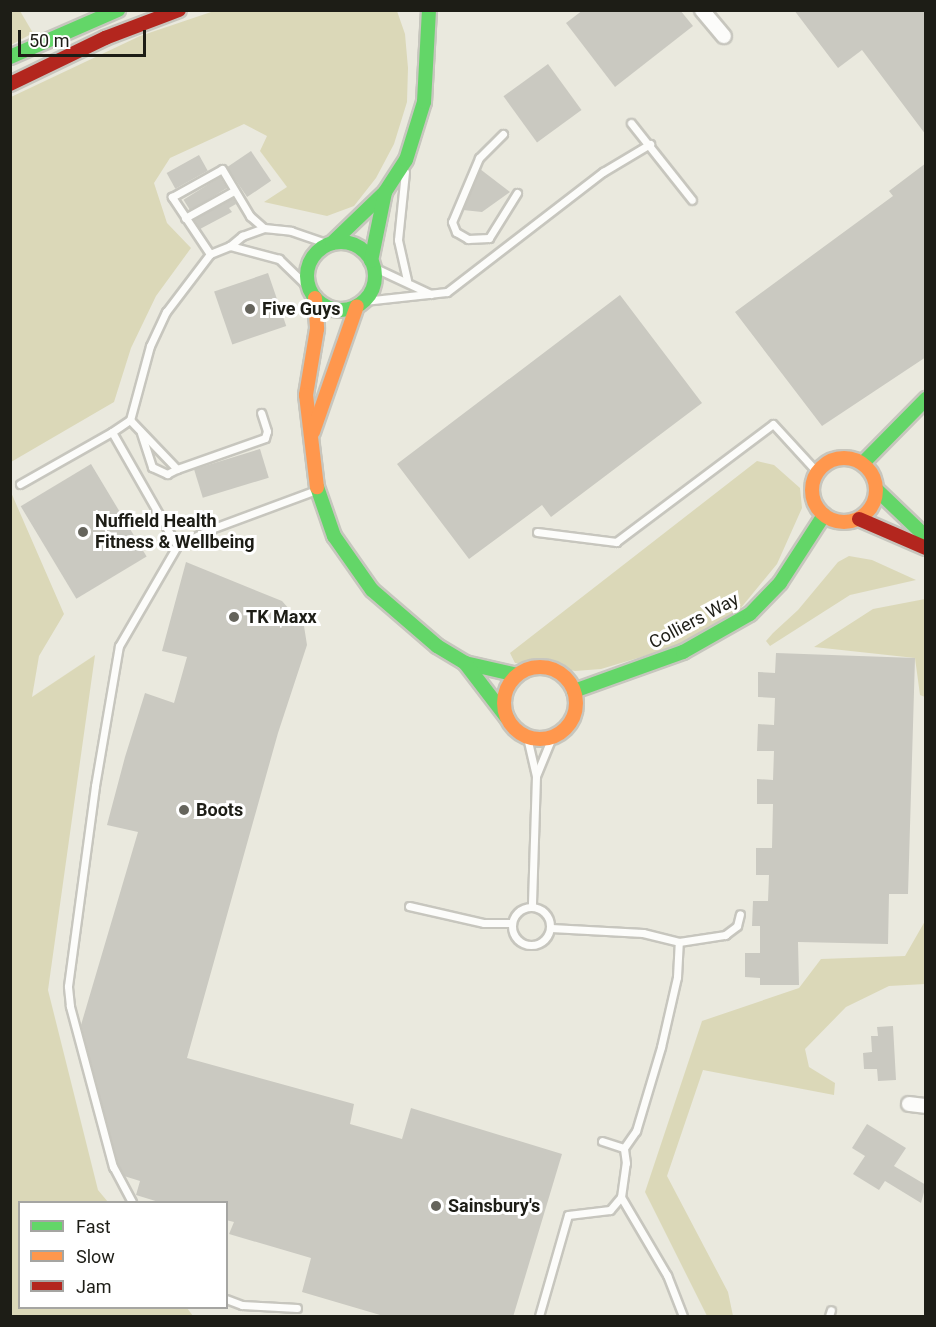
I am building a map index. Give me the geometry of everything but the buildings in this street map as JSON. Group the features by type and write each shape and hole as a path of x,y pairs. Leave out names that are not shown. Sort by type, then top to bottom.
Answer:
{"street":[{"path":"10,57 117,10"},
{"path":"10,84 105,38 179,10"},
{"path":"417,10 426,25"},
{"path":"429,10 426,25 424,102 406,160 385,192 310,262 317,329 306,395 317,490 334,536 372,590 429,640 465,663 518,675 538,667 560,673 574,690 575,713 570,724 552,737 527,737 507,718 465,663"},
{"path":"702,10 724,36"},
{"path":"311,438 360,303 373,285 372,264 385,192"},
{"path":"331,244 351,244 372,264"},
{"path":"312,293 335,309 360,303"},
{"path":"863,463 926,399"},
{"path":"926,537 877,490 873,475 863,463 843,457 824,464 817,472 812,490 824,515 841,522 859,519 926,548"},
{"path":"859,519 872,507 877,490"},
{"name":"Colliers Way","path":"574,690 683,652 750,614 780,583 824,515"},
{"path":"507,718 505,695 518,675"},
{"path":"909,1104 926,1106"}],"lane":[{"path":"631,123 650,144 692,200"},
{"path":"503,134 479,158 452,222 456,232 468,239 489,238 517,193"},
{"path":"360,303 447,292 463,282 603,172 650,144"},
{"path":"406,160 398,240 406,280"},
{"path":"210,254 172,197 222,169 250,216 264,228"},
{"path":"185,218 234,191"},
{"path":"20,484 130,420 150,346 166,312 210,254 230,246 242,236 264,228 291,231 331,244"},
{"path":"230,246 279,259 312,293"},
{"path":"372,264 431,294"},
{"path":"140,430 152,467 167,474 265,438 267,430 261,412"},
{"path":"130,420 177,469"},
{"path":"537,531 616,542 773,424 817,472"},
{"path":"112,432 177,546"},
{"path":"131,1201 113,1167 70,1006 70,962 119,646 177,546 211,529 317,490"},
{"path":"527,737 536,776 532,906"},
{"path":"536,776 552,737"},
{"path":"409,906 484,923 512,923"},
{"path":"532,906 544,911 551,928 546,939 529,945 518,940 512,923 517,913 532,906"},
{"path":"551,928 643,933 679,942 724,935 737,926 740,914"},
{"path":"539,1317 568,1215 610,1210 621,1197 626,1163 624,1148 636,1131 660,1047 677,977 679,942"},
{"path":"602,1141 624,1148"},
{"path":"621,1197 667,1275 683,1317"},
{"path":"228,1300 242,1305 297,1308"}],"shaded area":[{"path":"11,10 20,11 33,33 11,45"},
{"path":"217,10 397,11 405,34 408,68 407,102 394,144 376,178 354,206 327,216 264,202 287,187 260,151 267,136 244,124 170,158 154,183 167,223 191,248 156,296 131,348 114,402 11,462 11,97 140,36"},
{"path":"757,461 774,465 800,488 802,508 777,564 740,609 675,647 601,669 575,671 544,663 515,663 510,653"},
{"path":"10,490 64,614 39,656 32,697 95,655 48,990 98,1190 107,1201 18,1201 18,1309 188,1309 193,1316 11,1316"},
{"path":"849,556 872,560 916,580 850,595 770,646 766,641 773,633 798,610 838,562"},
{"path":"925,599 925,697 920,695 915,658 814,647 873,609"},
{"path":"925,921 925,984 889,986 846,1007 805,1049 809,1067 835,1083 834,1095 703,1070 667,1176 728,1292 733,1316 707,1316 645,1192 702,1021 799,988 821,959 905,956"}],"traffic: fast":[{"path":"10,57 118,10"},
{"path":"332,243 385,192 406,160 424,102 429,10"},
{"path":"371,261 385,192"},
{"path":"341,242 354,245 365,252 372,263 375,276 372,289 365,300 354,307 341,310 328,307 317,300 310,289 307,276 310,263 317,252 328,245 341,242"},
{"path":"863,463 926,399"},
{"path":"317,487 334,536 372,590 437,646 465,663 517,675"},
{"path":"877,490 926,537"},
{"path":"574,691 683,652 750,614 780,583 824,515"},
{"path":"465,663 507,718"}],"traffic: slow":[{"path":"315,298 317,329 306,395 317,487"},
{"path":"313,432 357,306"},
{"path":"838,458 850,458 867,467 874,478 876,490 874,502 867,513 850,522 838,522 826,517 817,508 812,496 812,484 817,472 826,463 838,458"},
{"path":"540,667 560,673 570,683 576,703 570,723 560,733 540,739 520,733 510,723 504,703 510,683 520,673 540,667"}],"traffic: jam":[{"path":"10,84 105,38 179,10"},
{"path":"859,519 926,548"}],"place":[{"name":"Five Guys","path":"250,309"},
{"name":"Nuffield Health Fitness & Wellbeing","path":"83,532"},
{"name":"TK Maxx","path":"234,617"},
{"name":"Boots","path":"184,810"},
{"name":"Sainsbury's","path":"436,1206"}]}
